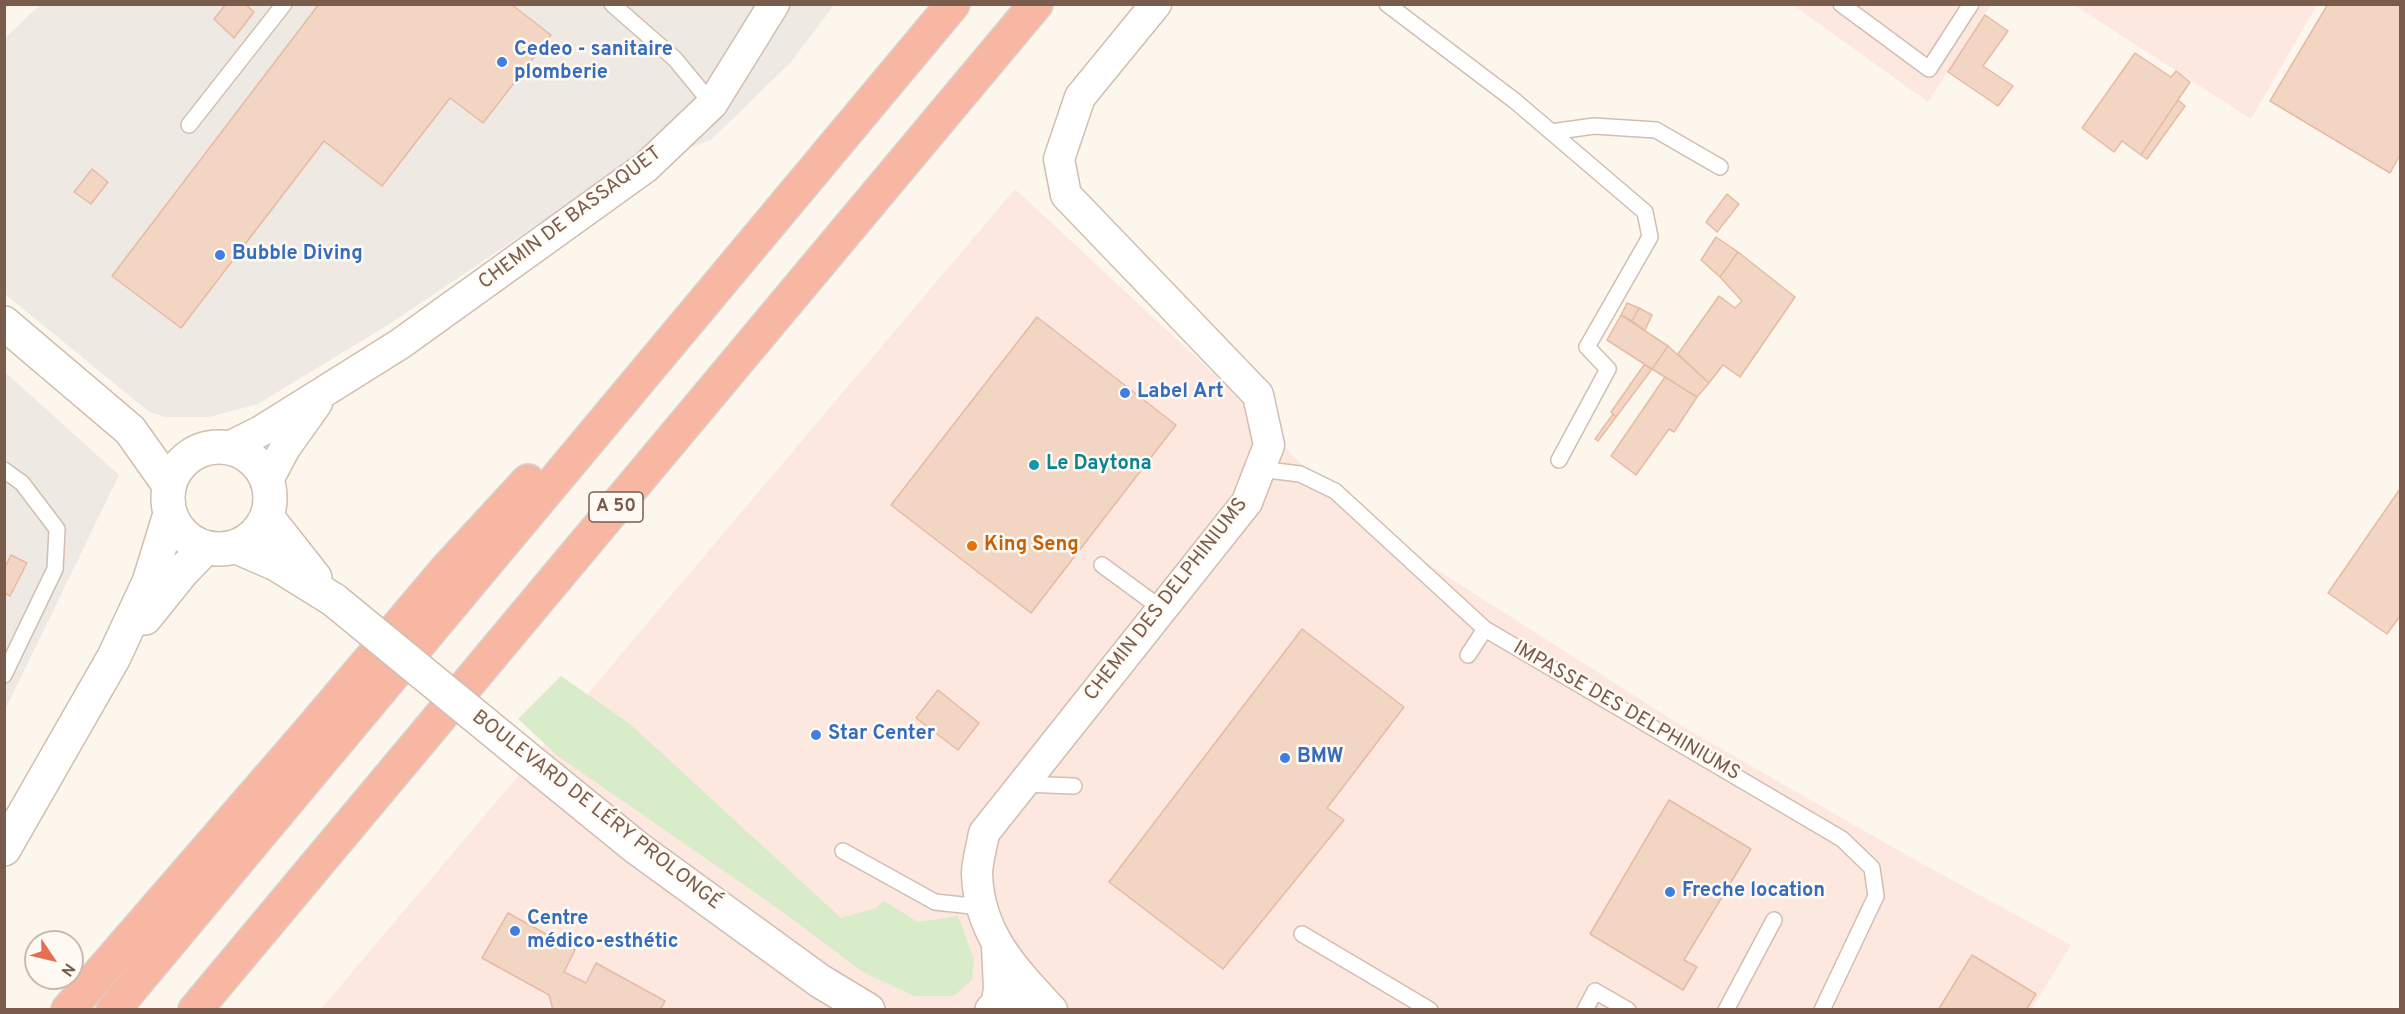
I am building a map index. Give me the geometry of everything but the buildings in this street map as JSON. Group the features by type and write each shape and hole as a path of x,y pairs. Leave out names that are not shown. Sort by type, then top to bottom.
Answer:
{"highway":[{"path":"113,1010 953,4"},
{"name":"A 50","path":"195,1010 1036,4"},
{"path":"68,1010 445,571 791,199"}],"street":[{"name":"CHEMIN DE BASSAQUET","path":"214,449 261,432 400,344 646,167 712,104 774,4"},
{"name":"CHEMIN DES DELPHINIUMS","path":"1052,1010 997,946 981,907 977,872 984,833 1247,502 1269,445 1258,396 1066,195 1059,159 1080,97 1156,4"},
{"path":"4,323 130,430 173,447 242,451 261,468 268,480 271,498 267,517 260,530 250,540 221,547 182,572 114,657"},
{"name":"CHEMIN DE BASSAQUET","path":"268,480 285,448 326,391"},
{"path":"130,430 170,499 183,535 221,547"},
{"path":"4,849 114,657 149,582 176,470 181,464 214,449"},
{"name":"BOULEVARD DE LÉRY PROLONGÉ","path":"267,517 334,600"},
{"name":"BOULEVARD DE LÉRY PROLONGÉ","path":"221,547 276,564 334,600 637,848 820,981 868,1010"},
{"name":"CHEMIN DES DELPHINIUMS","path":"994,1009 999,988 997,946"},
{"path":"994,1009 1022,1004 1043,1010"}],"lane":[{"path":"189,124 284,4"},
{"path":"612,4 675,59 712,104"},
{"path":"1388,4 1515,101 1645,212 1650,237 1587,347 1608,369 1559,460"},
{"path":"1841,4 1929,69 1971,4"},
{"path":"1551,132 1594,126 1656,130 1719,167"},
{"name":"IMPASSE DES DELPHINIUMS","path":"1259,469 1300,474 1335,491 1485,629 1842,839 1872,867 1876,896 1822,1010"},
{"path":"4,470 22,483 57,529 55,569 4,675"},
{"path":"1102,565 1162,609"},
{"path":"1468,656 1485,629"},
{"path":"1022,783 1074,786"},
{"path":"843,851 934,902 981,907"},
{"path":"1726,1010 1774,920"},
{"path":"1302,934 1430,1010"},
{"path":"1585,1010 1595,991 1628,1010"}],"shaded area":[{"path":"40,5 834,5 791,62 711,140 608,177 391,323 258,404 209,417 164,417 148,411 5,294 5,38"},
{"path":"1793,5 1991,5 1928,102"},
{"path":"2074,5 2317,5 2251,119"},
{"path":"1015,189 1228,387 1348,513 1685,728 1917,861 2071,945 2031,1010 320,1010"},
{"path":"5,372 119,475 5,710"}],"green space":[{"path":"561,676 630,724 841,918 876,908 884,901 918,922 958,916 974,959 972,980 953,996 914,996 863,972 783,912 558,756 518,719"}],"place":[{"name":"Cedeo - sanitaire plomberie","path":"502,62"},
{"name":"Bubble Diving","path":"220,255"},
{"name":"Label Art","path":"1125,393"},
{"name":"Le Daytona","path":"1034,465"},
{"name":"King Seng","path":"972,546"},
{"name":"Star Center","path":"816,735"},
{"name":"BMW","path":"1285,758"},
{"name":"Freche location","path":"1670,892"},
{"name":"Centre médico-esthétic","path":"515,931"}]}
